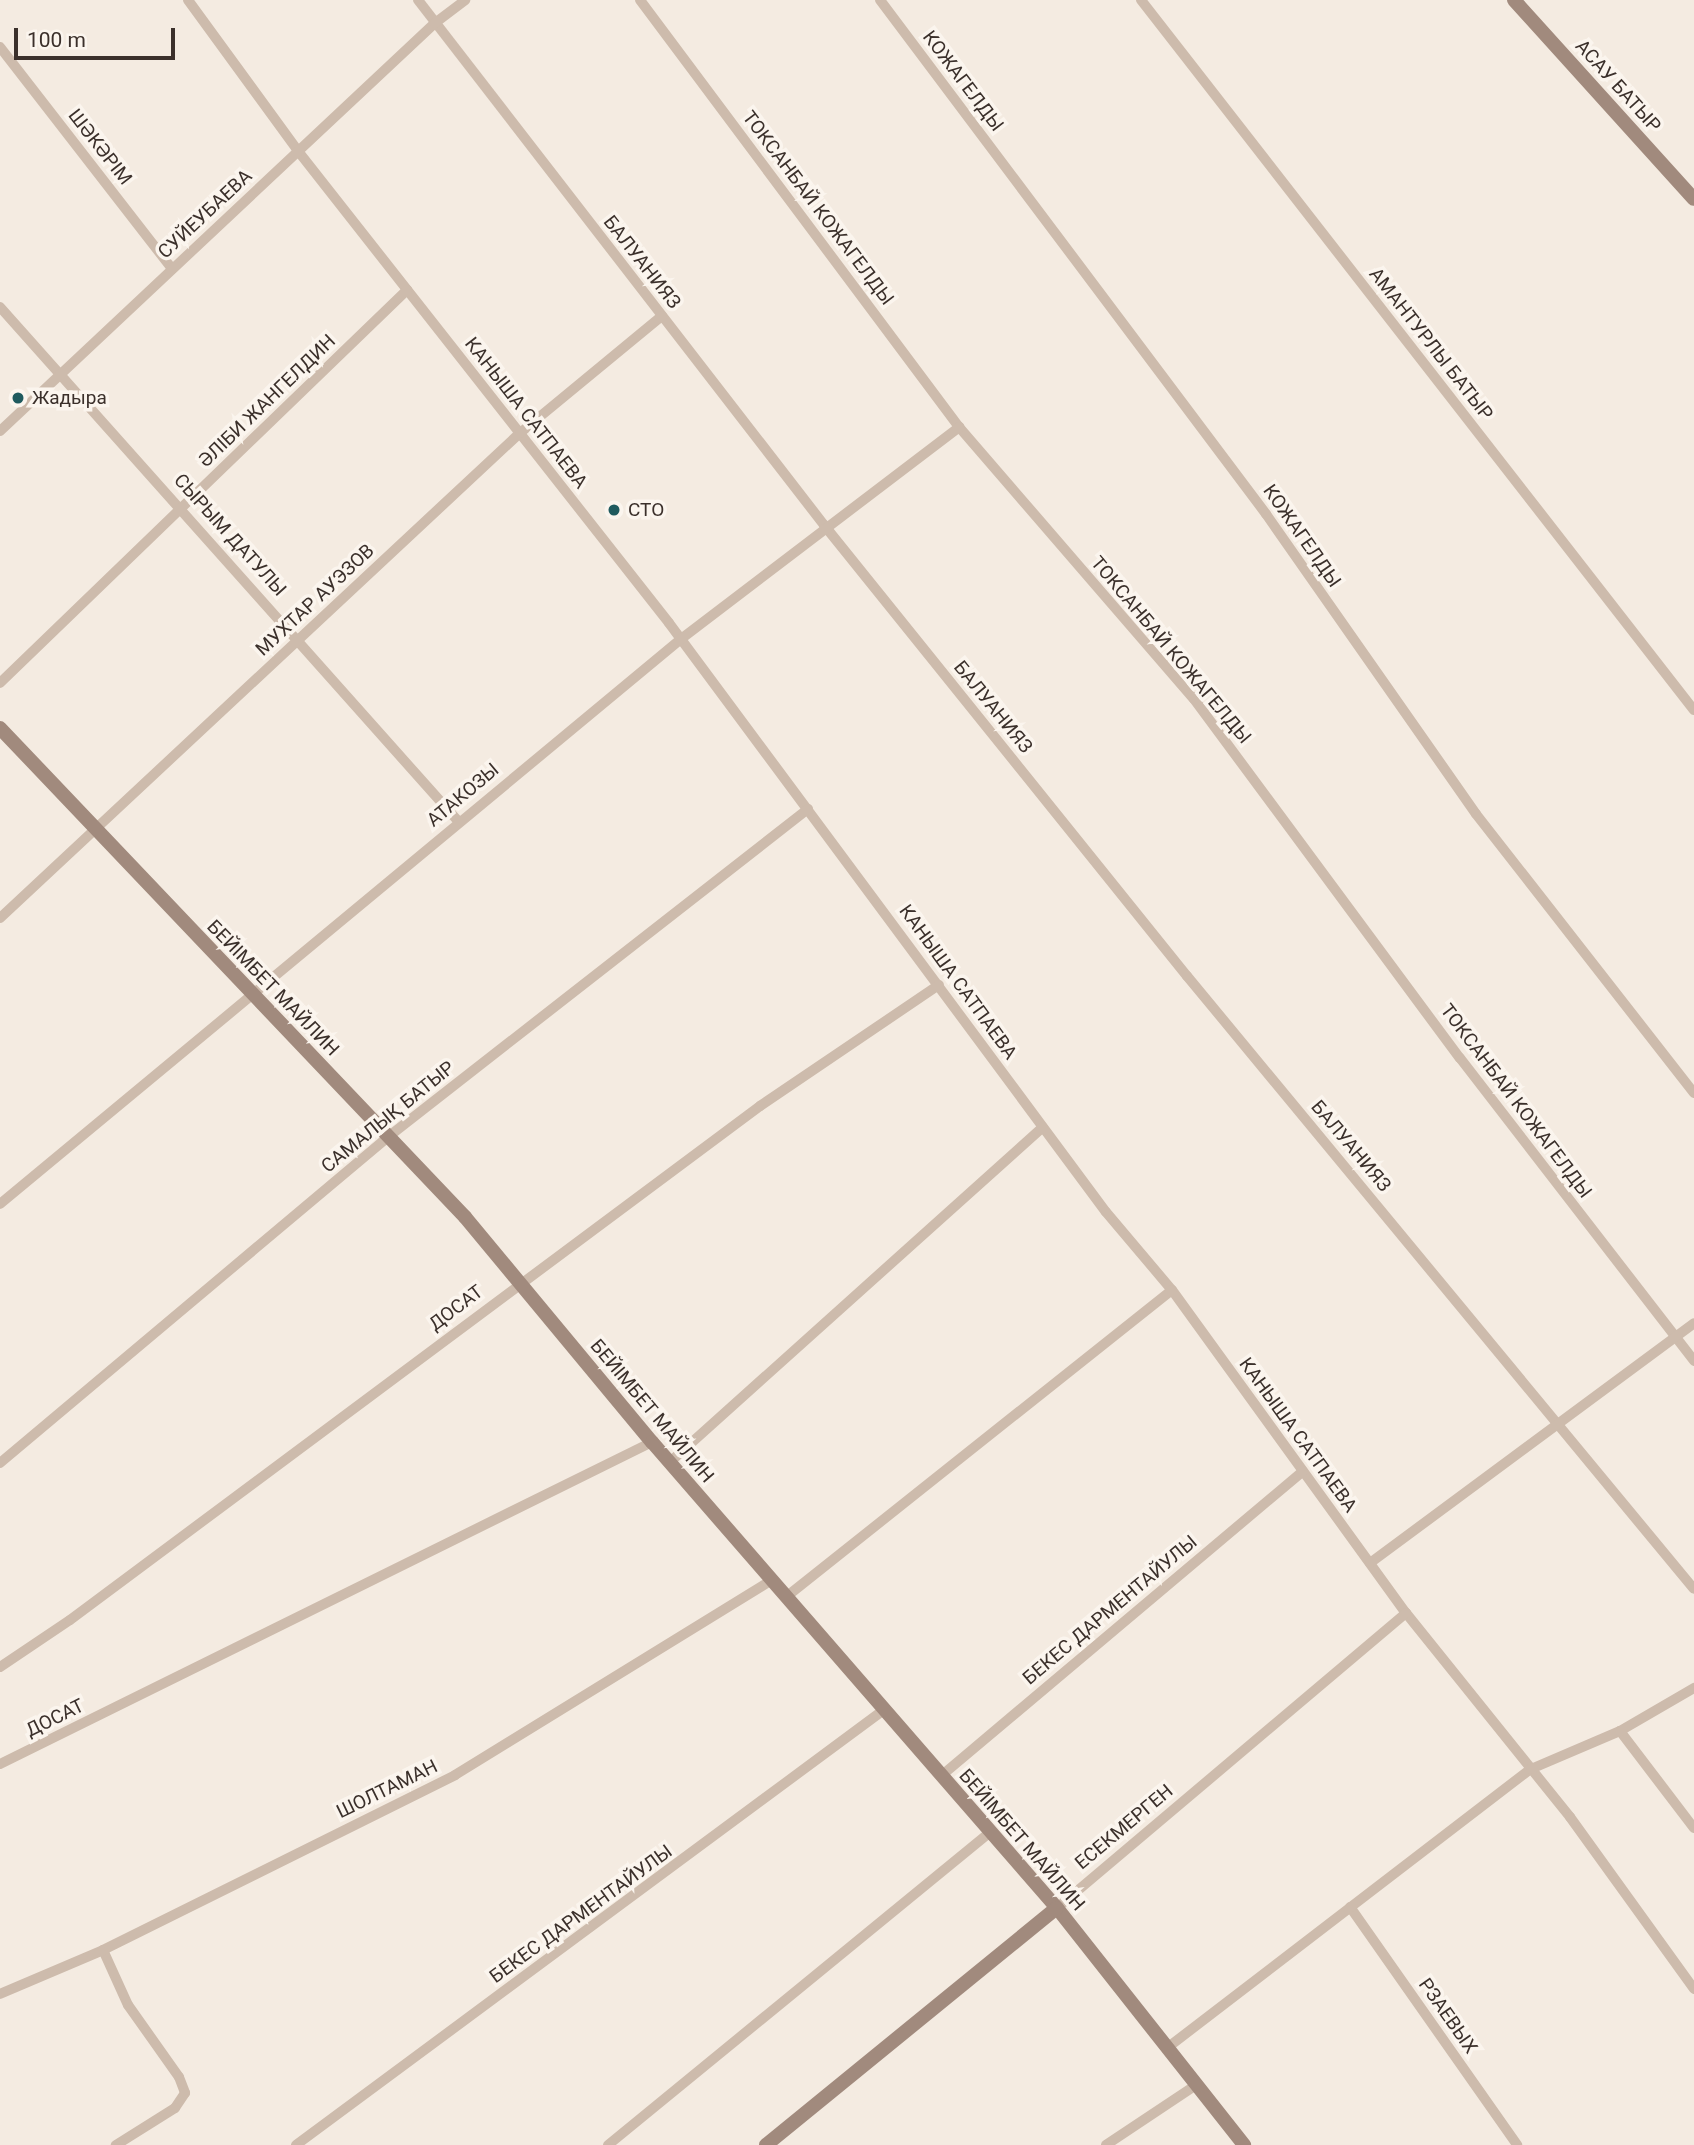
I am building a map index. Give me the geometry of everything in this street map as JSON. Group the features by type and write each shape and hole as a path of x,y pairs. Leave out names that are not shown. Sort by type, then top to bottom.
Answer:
{"street":[{"name":"КАНЫША САТПАЕВА","path":"188,0 298,151 681,639 1106,1212 1172,1290 1406,1613 1531,1769 1694,1989"},
{"name":"БАЛУАНИЯЗ","path":"418,0 824,525 1187,976 1694,1589"},
{"name":"СУЙЕУБАЕВА","path":"0,431 435,23 465,0"},
{"name":"ТОКСАНБАЙ КОЖАГЕЛДЫ","path":"640,0 959,427 1194,699 1694,1362"},
{"name":"КОЖАГЕЛДЫ","path":"880,0 1266,514 1476,814 1694,1093"},
{"name":"АМАНТУРЛЫ БАТЫР","path":"1141,0 1694,710"},
{"name":"АСАУ БАТЫР","path":"1514,0 1694,199"},
{"name":"ШӘКӘРІМ","path":"0,47 172,270"},
{"name":"ӘЛІБИ ЖАНГЕЛДИН","path":"0,683 407,290"},
{"name":"СЫРЫМ ДАТУЛЫ","path":"0,307 183,507 458,821"},
{"name":"МУХТАР АУЭЗОВ","path":"0,918 520,433 662,316"},
{"name":"АТАКОЗЫ","path":"0,1204 458,821 681,639 824,525 959,427"},
{"name":"БЕЙІМБЕТ МАЙЛИН","path":"0,728 388,1137 519,1282 652,1442 1057,1908 1244,2145"},
{"name":"САМАЛЫҚ БАТЫР","path":"0,1463 388,1137 808,810"},
{"name":"ДОСАТ","path":"0,1667 70,1620 519,1282 760,1106 939,985"},
{"path":"670,1462 1043,1127"},
{"path":"786,1597 1172,1290"},
{"path":"1370,1563 1694,1323"},
{"name":"ДОСАТ","path":"0,1764 652,1442"},
{"name":"БЕКЕС ДАРМЕНТАЙУЛЫ","path":"941,1776 1303,1471"},
{"name":"ШОЛТАМАН","path":"0,1994 103,1950 455,1775 772,1580"},
{"name":"EСЕКМЕРГЕН","path":"766,2145 1057,1908 1406,1613"},
{"path":"1167,2048 1531,1769 1620,1731 1694,1688"},
{"name":"БЕКЕС ДАРМЕНТАЙУЛЫ","path":"296,2145 885,1709"},
{"path":"1620,1731 1694,1828"},
{"path":"608,2145 991,1832"},
{"name":"РЗАЕВЫХ","path":"1350,1907 1517,2145"},
{"path":"103,1950 128,2006 179,2077 186,2093 175,2108 116,2145"},
{"path":"1106,2145 1196,2085"}],"place":[{"name":"Жадыра","path":"18,398"},
{"name":"CTO","path":"614,510"}]}
